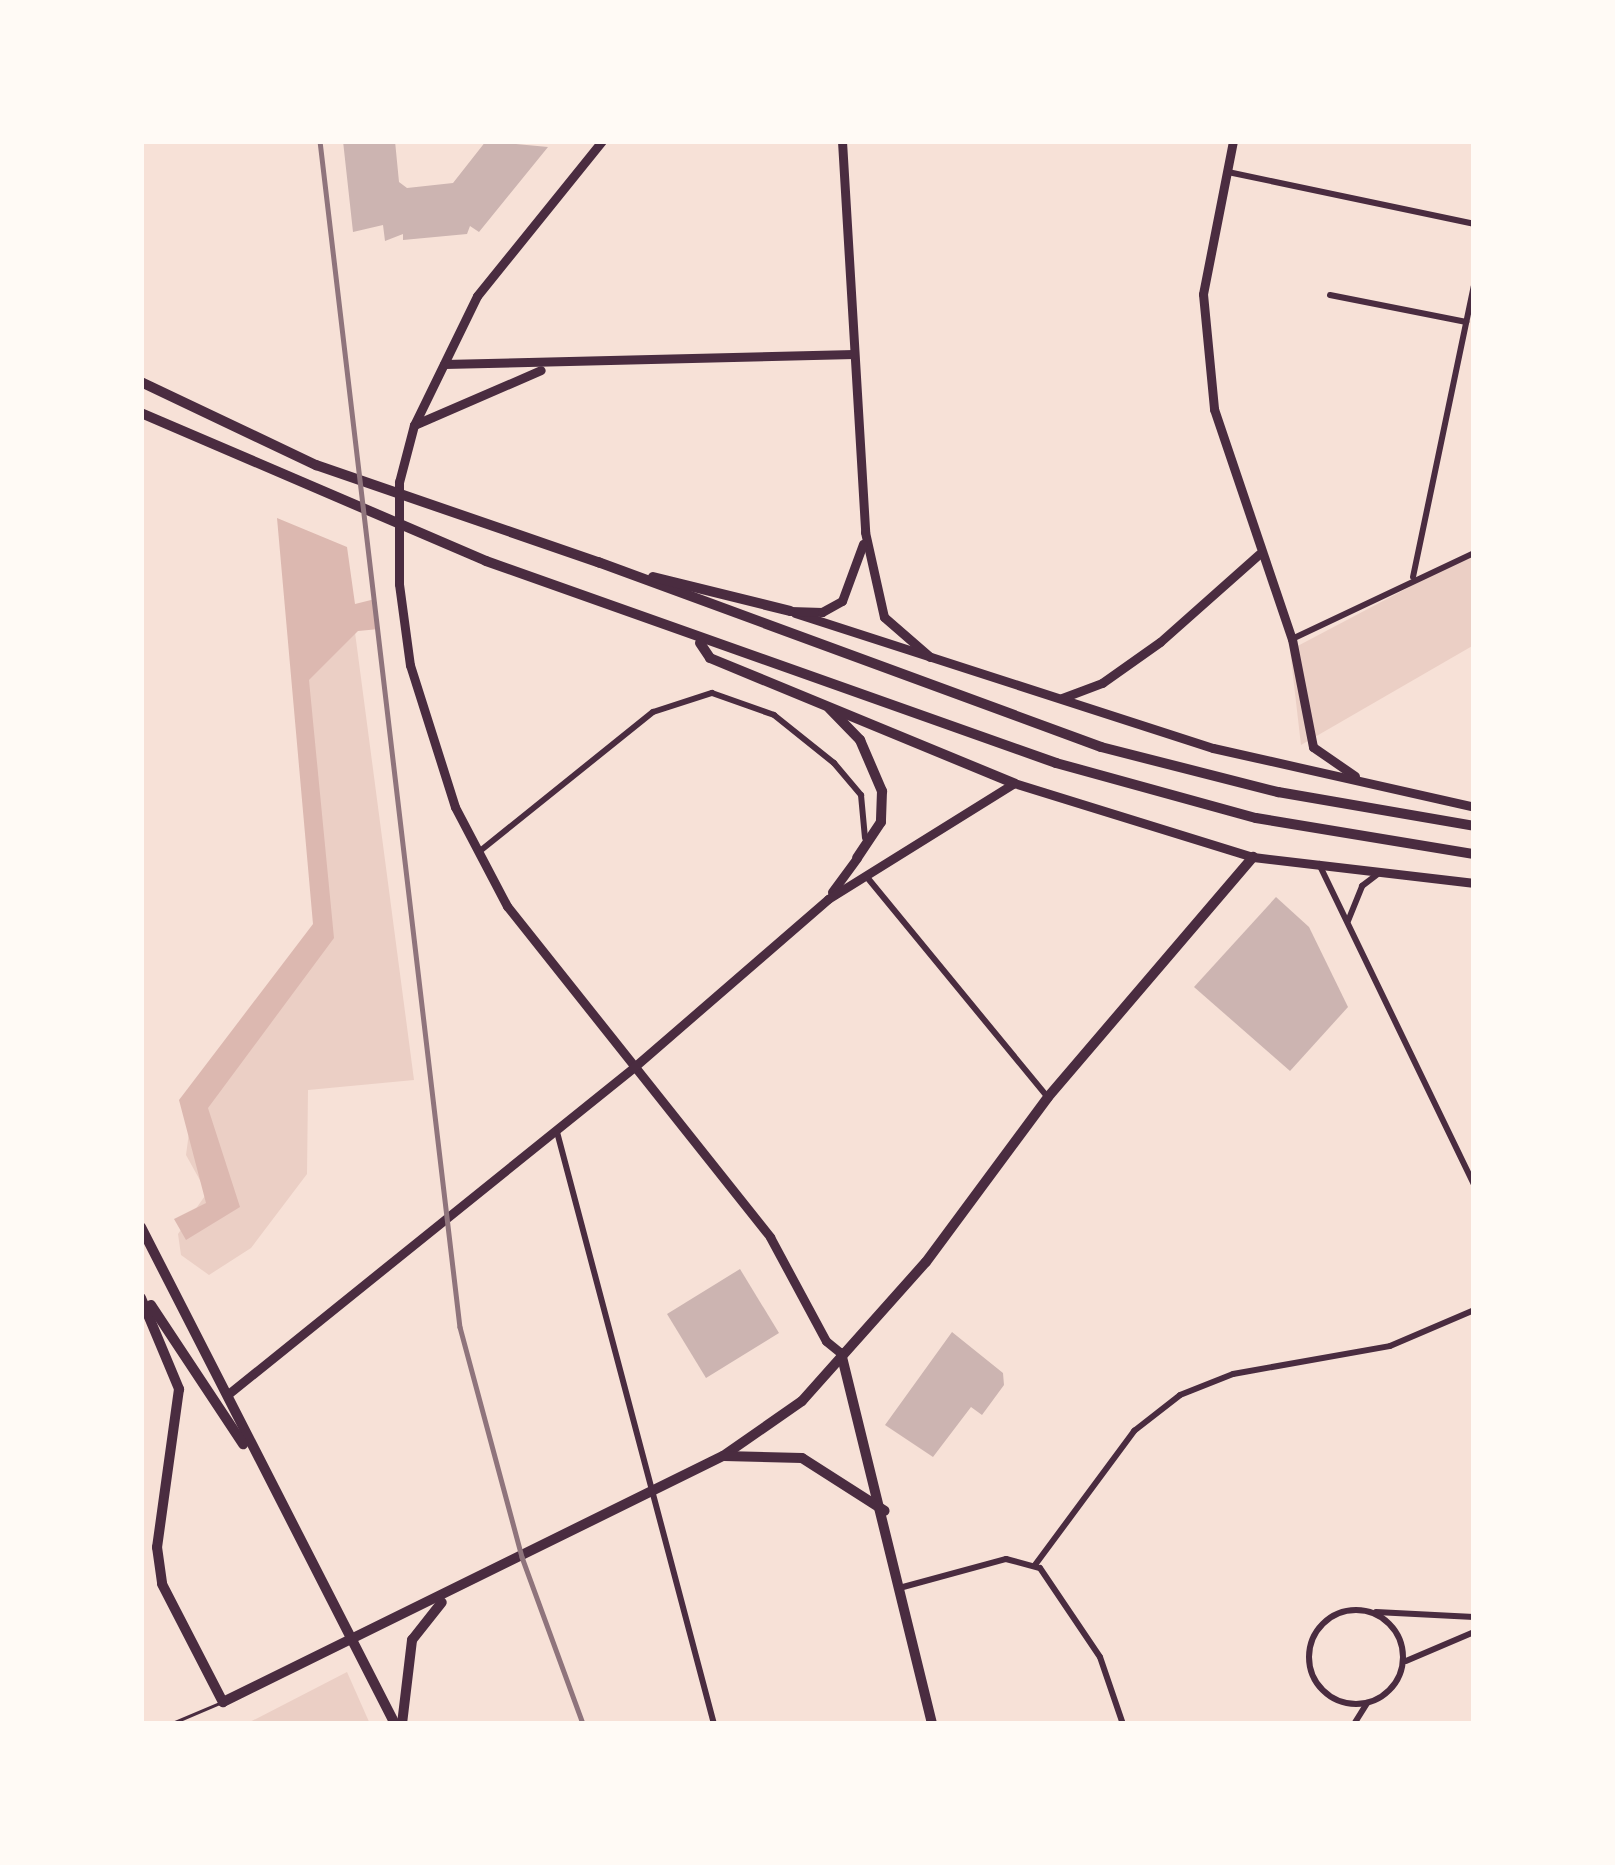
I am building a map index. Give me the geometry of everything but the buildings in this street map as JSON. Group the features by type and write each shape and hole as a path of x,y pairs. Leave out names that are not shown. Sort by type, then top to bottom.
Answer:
{"main road":[{"path":"602,141 477,296 414,425 398,482 402,616 437,761 477,854 536,947 770,1237 826,1341 841,1353 885,1511 932,1724"},
{"path":"842,141 865,532 884,617 906,644 929,657"},
{"path":"1233,141 1206,255 1204,337 1214,409 1259,554 1292,639 1312,747 1370,784"},
{"path":"444,364 552,367 854,354"},
{"path":"414,425 502,381 552,367"},
{"path":"141,382 316,465 482,526 598,562 790,611 1213,748 1474,807"},
{"path":"141,417 327,498 698,640 1157,793 1474,854"},
{"path":"790,611 822,611 842,601 865,532"},
{"path":"1058,699 1127,665 1259,554"},
{"path":"598,562 1101,747 1278,792 1474,826"},
{"path":"698,640 710,658 795,689 1014,783 1253,856 1474,883"},
{"path":"795,689 838,715 875,768 884,811 828,899"},
{"path":"227,1395 633,1068 828,899 1014,783"},
{"path":"141,1295 179,1389 157,1547 162,1584 223,1702 451,1594 723,1456 802,1401 926,1262 1048,1097 1253,856"},
{"path":"141,1227 227,1395 252,1456 399,1724"},
{"path":"141,1295 252,1456"},
{"path":"723,1456 802,1458 885,1511"},
{"path":"399,1724 412,1640 451,1594"}],"street":[{"path":"1224,172 1474,224"},
{"path":"1413,577 1474,286"},
{"path":"1330,295 1466,322"},
{"path":"1292,639 1413,577 1474,553"},
{"path":"477,854 669,701 733,696 774,716 851,780 868,826 857,858"},
{"path":"1317,861 1474,1184"},
{"path":"1348,925 1362,886 1382,870"},
{"path":"866,875 1048,1097"},
{"path":"556,1129 714,1724"},
{"path":"1035,1565 1134,1430 1180,1395 1233,1374 1390,1346 1474,1310"},
{"path":"903,1587 1006,1559 1035,1565 1100,1657 1123,1724"},
{"path":"1367,1703 1327,1694 1309,1657 1327,1620 1368,1611 1474,1617"},
{"path":"1354,1724 1367,1703 1391,1689 1403,1664 1399,1636 1368,1611"},
{"path":"1403,1664 1474,1632"}],"lane":[{"path":"170,1724 223,1702"}],"shaded area":[{"path":"277,518 347,547 355,604 375,599 379,629 358,631 309,680 334,938 208,1108 240,1207 186,1240 174,1219 206,1203 179,1100 313,924"},
{"path":"285,524 344,549 414,1080 308,1090 307,1174 251,1248 209,1275 181,1255 178,1234 207,1193 186,1155 196,1080 324,920"},
{"path":"1474,553 1474,645 1301,745 1290,650"},
{"path":"347,1672 370,1724 246,1724"}],"railway":[{"path":"320,141 460,1327 522,1557 583,1724"}]}
